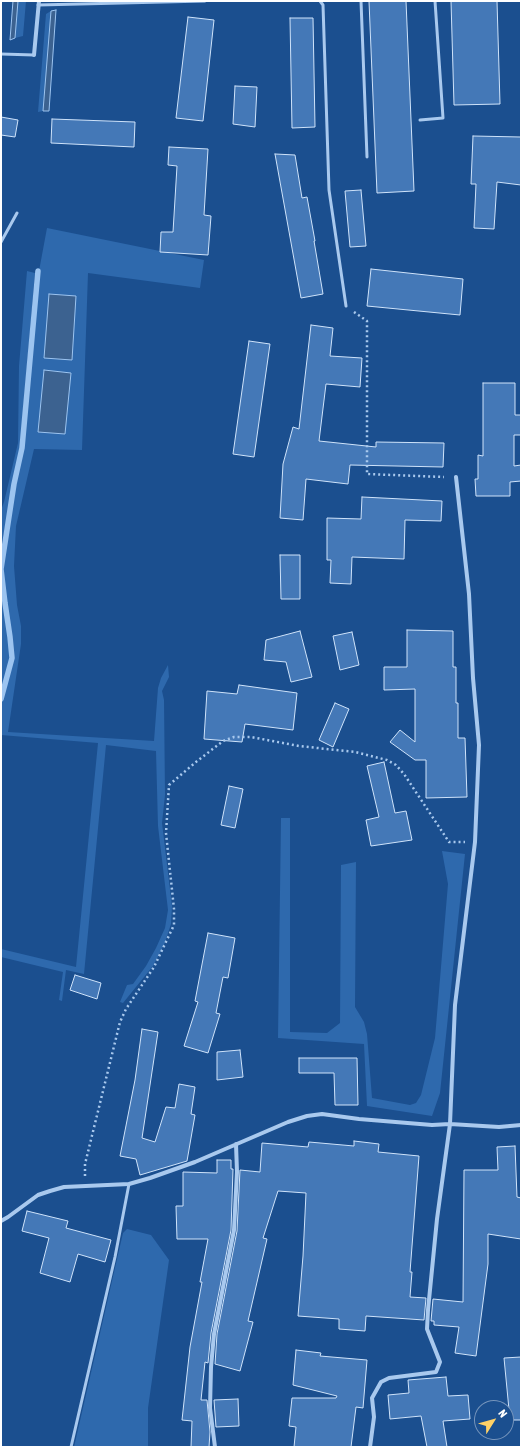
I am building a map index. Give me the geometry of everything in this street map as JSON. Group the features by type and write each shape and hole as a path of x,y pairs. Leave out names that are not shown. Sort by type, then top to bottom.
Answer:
{"street":[{"path":"34,55 38,3"},
{"path":"370,1447 374,1417 372,1398 381,1382 389,1378 436,1372 440,1362 427,1329 428,1310 437,1220 450,1124 455,1005 475,842 479,744 473,678 469,594 456,477"},
{"path":"1,1220 8,1217 38,1195 64,1187 129,1184 150,1178 195,1162 288,1122 307,1116 322,1114 359,1119 432,1125 450,1124 499,1127 521,1125"},
{"path":"215,1447 210,1408 211,1367 214,1334 234,1230 237,1172 236,1144"}],"lane":[{"path":"38,3 205,1"},
{"path":"320,1 323,5 329,190 346,306"},
{"path":"361,1 367,157"},
{"path":"420,120 443,118 435,1"},
{"path":"1,54 34,55"},
{"path":"1,242 17,213"},
{"path":"71,1447 115,1257 129,1184"}],"path":[{"path":"346,306 367,322 367,474 456,477"},
{"path":"84,1186 85,1164 120,1022 126,1009 154,967 174,925 174,909 166,833 169,785 223,742 234,737 251,737 299,746 355,752 388,760 396,765 404,774 449,842 475,842"}],"shaded area":[{"path":"13,1 18,1 15,38 10,40"},
{"path":"18,1 26,1 23,36 15,38"},
{"path":"56,10 49,111 43,111 51,11"},
{"path":"51,11 43,111 38,112 46,14"},
{"path":"47,228 204,260 200,288 88,273 82,450 34,449 16,526 14,566 17,605 21,626 21,644 8,732 154,741 158,688 161,678 168,665 169,677 162,691 164,700 165,795 162,823 172,906 171,924 164,945 153,966 123,1003 120,1002 127,985 133,984 146,966 156,948 165,928 168,910 158,826 156,751 106,745 84,974 66,970 62,1001 59,1000 63,972 1,957 1,949 76,967 98,743 1,735 1,703 13,658 2,570 15,484 23,448 39,271"},
{"path":"27,271 35,273 20,448 1,548 1,510 18,443 19,366"},
{"path":"49,294 76,296 72,360 44,358"},
{"path":"44,370 71,373 65,434 38,432"},
{"path":"1,592 9,641 10,659 1,694"},
{"path":"281,818 290,818 290,1032 327,1033 340,1023 341,865 356,862 355,1007 364,1022 367,1034 372,1098 410,1105 416,1103 421,1095 435,1038 448,884 442,851 465,854 440,1093 432,1116 367,1106 364,1044 278,1038"},
{"path":"127,1229 151,1235 169,1260 148,1408 148,1447 74,1447 123,1233"}],"building":[{"path":"369,1 406,1 414,191 377,193"},
{"path":"451,1 497,1 500,104 454,105"},
{"path":"188,17 214,20 203,121 176,118"},
{"path":"290,18 313,18 315,127 292,128"},
{"path":"235,86 257,87 255,127 233,124"},
{"path":"1,117 18,120 15,137 1,135"},
{"path":"52,119 135,122 134,147 51,143"},
{"path":"473,136 521,137 521,185 497,182 494,229 474,228 476,184 471,184"},
{"path":"169,147 208,149 204,215 211,216 208,255 160,252 161,232 173,232 177,166 168,165"},
{"path":"275,154 295,155 302,198 307,197 323,294 301,298"},
{"path":"361,190 366,246 350,247 345,191"},
{"path":"371,269 463,279 460,315 367,306"},
{"path":"311,325 333,328 330,356 362,358 360,387 326,384 319,441 376,447 376,442 444,443 443,467 350,465 348,484 306,479 303,520 280,518 283,464 293,427 299,429"},
{"path":"249,341 270,344 254,457 233,454"},
{"path":"483,383 515,383 515,415 521,415 521,435 514,435 514,466 521,465 521,481 510,482 510,496 476,496 475,479 478,479 478,455 483,456"},
{"path":"362,497 442,501 441,521 405,520 404,559 352,557 351,584 330,583 331,560 327,560 327,518 361,519"},
{"path":"280,555 300,555 300,599 281,599"},
{"path":"407,630 453,631 453,667 456,667 458,738 465,738 467,797 426,798 426,760 415,760 390,742 400,730 415,742 415,689 384,690 384,667 407,667"},
{"path":"300,631 312,677 291,682 286,662 264,660 266,640"},
{"path":"352,632 359,665 340,670 333,636"},
{"path":"239,685 297,693 293,730 245,724 242,742 204,739 207,691 237,694"},
{"path":"335,703 349,709 333,747 319,740"},
{"path":"384,762 395,813 406,811 412,840 371,846 366,820 379,817 367,766"},
{"path":"229,786 243,789 235,828 221,825"},
{"path":"208,933 235,938 228,978 223,977 216,1013 220,1014 208,1053 184,1046 198,1002 195,1001"},
{"path":"75,975 101,983 97,999 70,990"},
{"path":"142,1029 158,1032 142,1138 155,1142 166,1107 175,1108 179,1084 195,1087 191,1114 195,1115 187,1161 140,1175 136,1159 120,1156 135,1080"},
{"path":"240,1050 243,1077 217,1080 217,1052"},
{"path":"299,1058 357,1058 358,1105 335,1105 334,1073 299,1073"},
{"path":"354,1141 379,1144 378,1152 419,1156 410,1272 412,1272 410,1297 426,1298 424,1320 366,1316 365,1331 339,1329 339,1319 298,1316 306,1193 278,1191 263,1238 267,1239 248,1321 253,1322 240,1371 215,1364 217,1334 237,1231 240,1170 260,1172 262,1143 308,1147 309,1142 354,1146"},
{"path":"515,1146 517,1197 521,1198 521,1239 488,1234 488,1264 476,1356 455,1353 459,1327 434,1325 434,1321 431,1321 433,1299 463,1302 464,1170 498,1170 497,1147"},
{"path":"217,1160 231,1160 231,1169 233,1169 231,1230 211,1333 208,1363 205,1362 201,1400 207,1400 210,1432 209,1447 191,1447 192,1421 182,1420 190,1347 208,1239 177,1239 176,1206 183,1206 183,1172 217,1173"},
{"path":"27,1211 68,1221 66,1228 111,1240 105,1262 78,1254 70,1282 40,1273 49,1238 22,1231"},
{"path":"296,1350 321,1353 320,1356 367,1360 363,1408 356,1407 351,1447 294,1447 296,1427 289,1426 292,1398 336,1398 337,1396 293,1385"},
{"path":"521,1357 521,1420 514,1420 514,1400 508,1400 504,1358"},
{"path":"446,1377 448,1396 468,1395 470,1419 443,1421 447,1447 427,1447 421,1416 390,1419 388,1395 409,1393 408,1380"},
{"path":"238,1399 239,1426 216,1427 214,1400"}],"waterway":[{"path":"1,699 12,658 1,569 14,484 22,448 38,271"}]}
